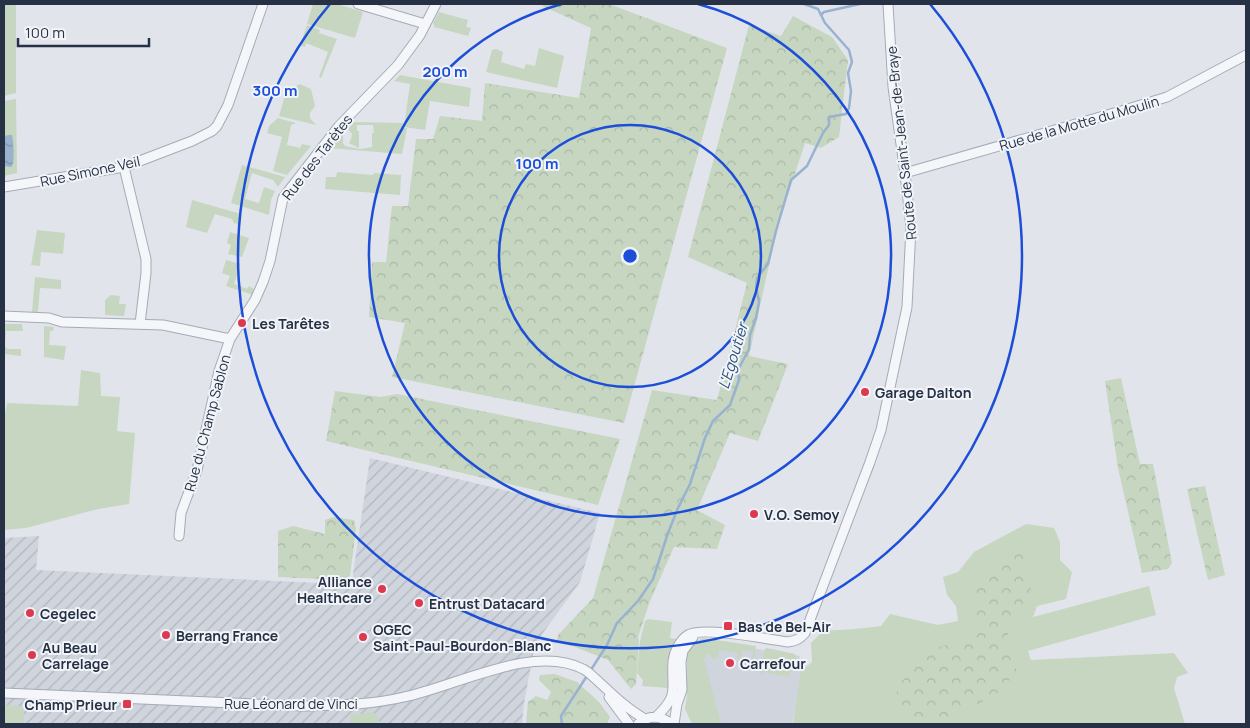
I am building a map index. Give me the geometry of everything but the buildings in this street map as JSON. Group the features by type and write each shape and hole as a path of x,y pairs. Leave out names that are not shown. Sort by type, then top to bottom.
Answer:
{"street":[{"name":"Rue Simone Veil","path":"4,187 124,167 192,141 212,131 217,126 228,104 263,4"},
{"path":"358,4 425,24"},
{"name":"Rue des Tarètes","path":"230,339 255,300 263,282 283,198 339,126 397,66 420,35 436,4"},
{"name":"Route de Saint-Jean-de-Braye","path":"696,633 712,631 787,642 800,638 809,627 884,421 909,290 911,228 906,173 893,87 888,4"},
{"name":"Rue de la Motte du Moulin","path":"906,173 1121,112 1167,96 1246,55"},
{"path":"124,167 146,259 140,324"},
{"path":"4,316 49,318 62,322 178,327 230,339"},
{"name":"Rue du Champ Sablon","path":"179,536 181,513 197,470 219,371 230,339"},
{"path":"656,717 668,704 673,695 673,661 677,647 688,635 696,633"},
{"path":"641,722 656,717 663,718 672,724 682,690 684,651 696,633"},
{"name":"Rue Léonard de Vinci","path":"4,693 302,706 346,704 378,702 411,696 523,662 546,660 558,661 591,675 641,722"},
{"path":"591,675 629,724"}],"shaded area":[{"path":"370,458 600,513 580,582 535,644 522,724 4,724 4,538 39,536 36,570 342,584 352,581"},
{"path":"702,640 800,656 799,661 806,663 792,724 699,724"}],"green space":[{"path":"4,4 16,4 16,93 4,96"},
{"path":"313,4 337,4 363,12 355,38 307,24"},
{"path":"542,4 609,4 727,48 624,423 392,377 405,323 369,317 372,262 386,262 392,206 408,206 416,139 433,139 440,116 482,121 485,83 579,98 591,28 542,6"},
{"path":"439,12 468,20 466,27 471,28 468,36 434,27 433,23"},
{"path":"793,16 832,37 848,60 839,137 821,148 805,143 777,229 749,356 788,364 758,441 730,433 697,510 725,525 717,549 674,547 650,601 638,637 636,684 631,689 608,660 557,640 558,635 593,598 652,390 717,400 747,283 688,257 749,25 781,36"},
{"path":"307,25 320,30 319,33 337,39 321,78 319,77 328,52 306,43 305,47 300,45"},
{"path":"539,48 564,56 557,88 486,72 492,50 496,49 503,52 501,62 524,69 526,64 535,66"},
{"path":"400,75 471,88 469,107 430,101 425,130 404,127 410,84 394,81"},
{"path":"300,84 311,89 315,106 310,113 310,118 316,125 279,116 286,92"},
{"path":"16,99 17,173 4,176 4,101"},
{"path":"278,118 296,123 291,125 287,145 300,148 302,144 311,146 287,175 273,171 282,137 267,133 269,126"},
{"path":"354,122 403,123 402,128 407,128 402,154 329,148 343,133 343,143 345,146 360,149 372,147 373,125 357,125 359,148 349,143 352,134 348,129"},
{"path":"242,165 285,177 278,187 273,180 252,173 245,199 259,203 264,187 275,191 271,200 269,215 231,203"},
{"path":"337,172 401,175 400,195 325,189 326,177 336,177"},
{"path":"192,200 241,214 238,224 234,223 232,219 215,214 207,233 186,227"},
{"path":"37,230 65,233 63,254 41,252 40,266 31,265"},
{"path":"230,232 249,238 242,257 228,254 231,245 227,243"},
{"path":"226,260 240,264 234,284 247,289 249,286 255,290 253,295 226,286 230,276 222,273"},
{"path":"35,277 61,280 61,289 40,288 38,312 32,312"},
{"path":"111,295 120,296 119,304 126,304 124,316 105,315 105,300"},
{"path":"4,324 22,324 23,331 6,331 5,346 7,349 21,349 21,356 4,354"},
{"path":"44,326 54,327 53,331 50,331 49,345 66,346 64,360 44,357"},
{"path":"81,370 100,373 101,396 120,397 117,431 135,433 129,504 98,509 26,528 4,530 4,420 7,403 78,406"},
{"path":"1121,378 1140,464 1153,464 1172,563 1168,569 1142,573 1118,468 1105,381"},
{"path":"335,391 381,397 397,394 620,439 598,505 326,441"},
{"path":"1205,486 1225,575 1208,580 1187,489"},
{"path":"334,517 354,520 356,529 350,576 344,580 278,577 278,531 293,526 325,534 325,520"},
{"path":"1026,524 1054,528 1060,542 1060,560 1072,572 1066,599 1037,606 1033,617 1149,586 1156,615 1028,651 1031,660 1174,653 1188,673 1177,677 1174,688 1185,724 793,724 801,671 812,662 811,643 824,630 881,626 890,614 938,625 958,621 956,606 947,595 943,577 958,572 974,552"},
{"path":"1008,550 1022,551 1032,586 1005,641 1013,656 1017,672 999,692 963,713 936,724 926,724 893,706 899,684 936,648 975,637 973,596 985,572"},
{"path":"648,619 672,622 670,638 676,639 668,657 668,688 642,686 643,680 637,673 640,641 645,621"},
{"path":"703,638 756,646 754,659 752,660 753,651 742,650 740,660 737,659 738,653 719,650 718,658 712,659 709,653 704,659 721,724 692,724 685,709 687,654 695,642"},
{"path":"765,649 795,654 789,677 764,672 762,675 760,672"},
{"path":"555,674 577,682 599,702 610,717 607,724 526,724 528,702 536,696 547,700 551,692 539,680 540,675"},
{"path":"4,705 21,706 24,713 24,722 4,724"},
{"path":"374,712 381,724 351,724 350,715"}],"water":[{"path":"12,135 13,164 11,167 4,166 4,136"}],"waterway":[{"name":"L'Egoutier","path":"562,724 561,716 607,645 617,623 638,601 653,579 668,533 690,484 705,438 713,421 730,405 739,380 738,370 749,349 750,335 756,318 759,302 756,287 757,278 768,264 791,180 807,166 823,133 829,125 829,117 846,114 849,108 851,91 848,73 852,62 849,50 825,23 818,9 804,4"},
{"path":"821,15 824,12 860,4"}],"place":[{"name":"Les Tarêtes","path":"242,323"},
{"name":"Garage Dalton","path":"865,392"},
{"name":"V.O. Semoy","path":"754,514"},
{"name":"Alliance Healthcare","path":"382,589"},
{"name":"Entrust Datacard","path":"419,603"},
{"name":"Cegelec","path":"30,613"},
{"name":"Bas de Bel-Air","path":"728,626"},
{"name":"Berrang France","path":"166,635"},
{"name":"OGEC Saint-Paul-Bourdon-Blanc","path":"363,637"},
{"name":"Au Beau Carrelage","path":"32,655"},
{"name":"Carrefour","path":"730,663"},
{"name":"Champ Prieur","path":"127,704"}]}
